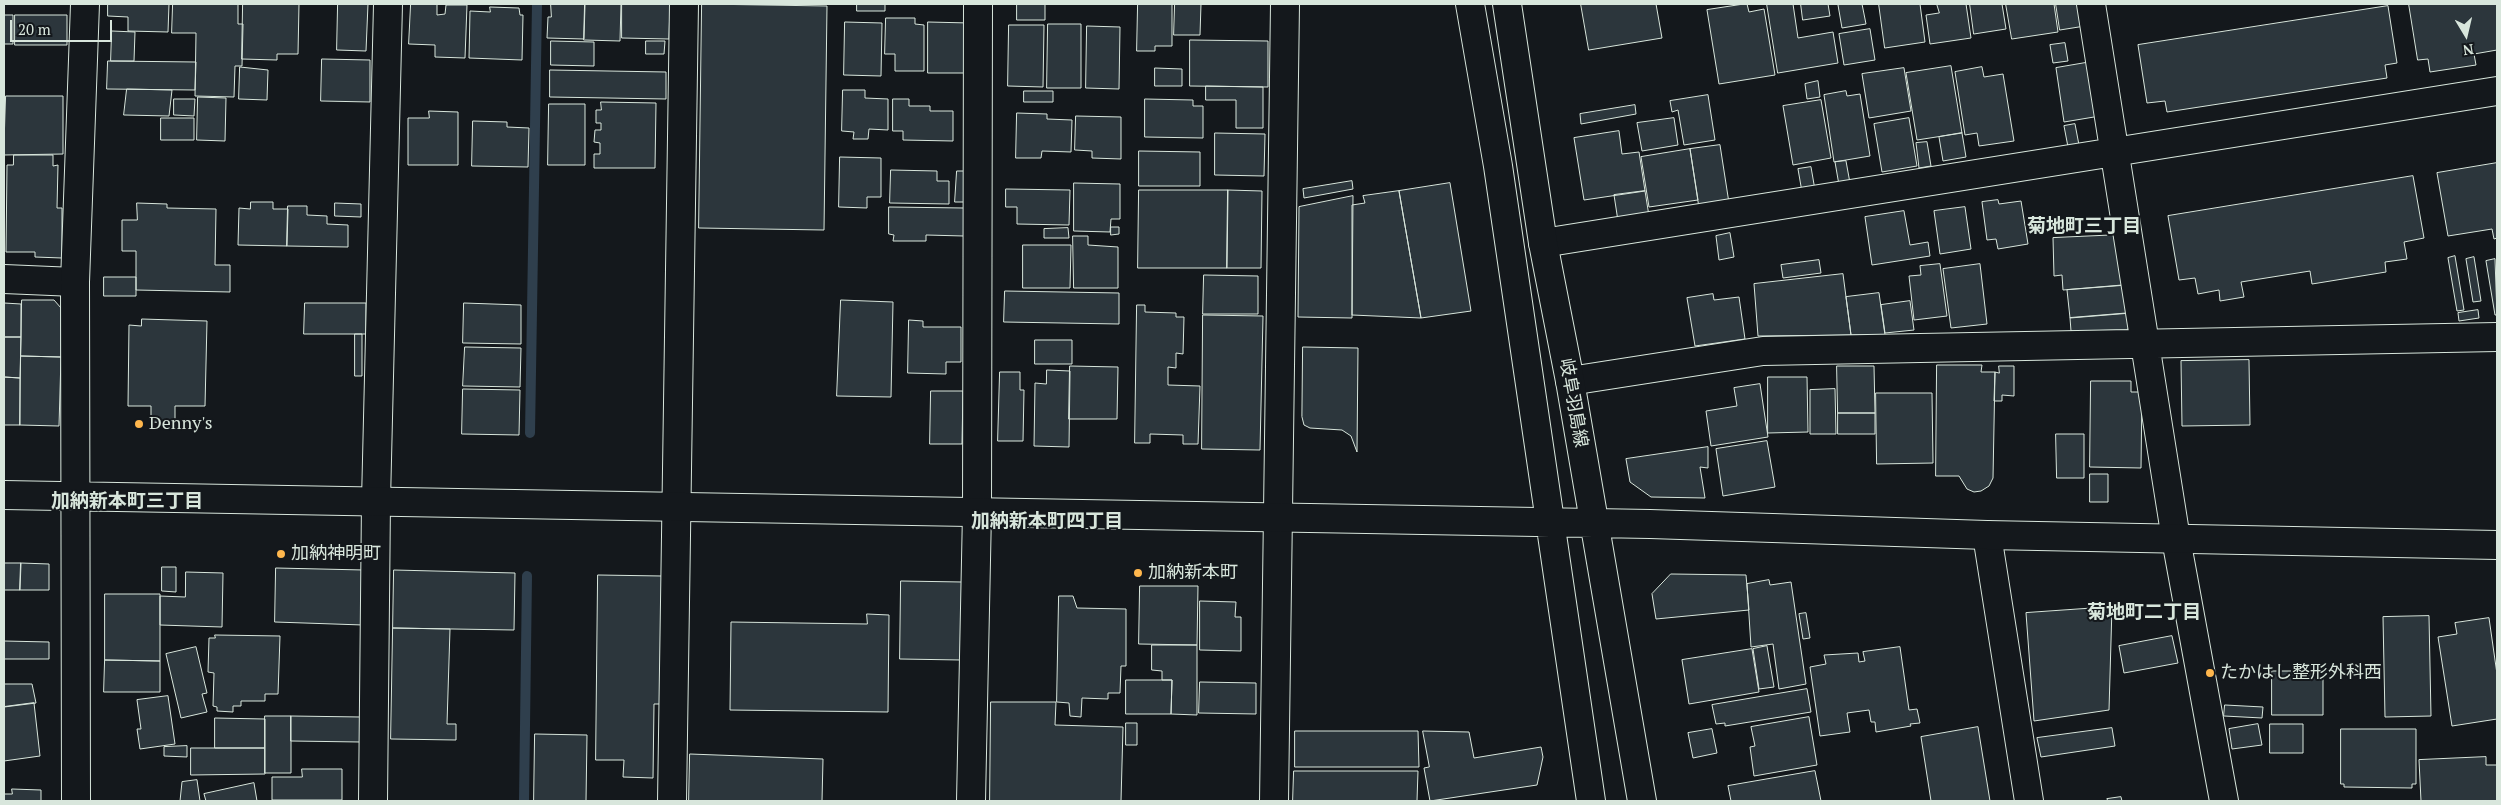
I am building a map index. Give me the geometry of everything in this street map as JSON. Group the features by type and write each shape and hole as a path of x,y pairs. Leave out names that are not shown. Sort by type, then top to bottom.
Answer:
{"street":[{"path":"76,801 75,282 85,4"},
{"path":"373,801 376,502 388,4"},
{"path":"672,801 684,4"},
{"path":"971,801 977,512 978,4"},
{"path":"1274,801 1284,4"},
{"path":"1470,4 1498,166 1591,801"},
{"name":"岐阜羽島線","path":"1506,4 1543,243 1570,381 1642,801"},
{"path":"2091,4 2176,538 2224,801"},
{"path":"1543,243 2497,92"},
{"path":"4,279 75,282"},
{"path":"1570,381 1763,351 2145,342 2497,337"},
{"path":"4,495 1550,522 1988,535 2497,545"},
{"path":"1988,535 2029,801"}],"building":[{"path":"108,4 169,4 168,32 128,31 128,17 108,16"},
{"path":"173,4 238,4 238,24 243,24 242,66 235,66 234,97 195,96 196,33 172,33"},
{"path":"243,4 299,4 298,54 277,54 277,60 242,59"},
{"path":"338,4 368,4 366,51 337,50"},
{"path":"411,4 437,4 437,15 445,14 446,5 467,5 465,58 435,57 435,45 409,44"},
{"path":"551,4 585,4 584,39 547,38 548,17 551,17"},
{"path":"585,4 621,4 620,41 584,40"},
{"path":"622,4 670,4 669,39 622,38"},
{"path":"702,4 827,6 824,230 699,228"},
{"path":"857,4 885,4 885,11 857,11"},
{"path":"1017,4 1045,4 1045,20 1017,20"},
{"path":"1138,4 1172,4 1172,46 1155,46 1155,51 1137,51"},
{"path":"1175,4 1201,4 1200,35 1174,35"},
{"path":"1581,4 1656,4 1662,38 1589,50"},
{"path":"1747,4 1749,12 1764,9 1775,75 1719,84 1707,10"},
{"path":"1767,4 1793,4 1798,38 1833,32 1838,63 1778,73"},
{"path":"1801,4 1828,4 1830,16 1803,20"},
{"path":"1862,4 1866,24 1842,28 1838,5"},
{"path":"1879,4 1920,4 1925,42 1885,48"},
{"path":"1937,4 1966,4 1971,38 1930,44 1926,15 1939,13"},
{"path":"1970,4 2002,4 2006,29 1974,34"},
{"path":"2006,4 2054,4 2058,32 2012,39"},
{"path":"2056,4 2082,4 2085,26 2060,30"},
{"path":"2409,4 2497,4 2497,50 2474,54 2476,65 2430,72 2428,59 2418,60"},
{"path":"2388,6 2397,63 2385,65 2387,78 2167,112 2165,101 2147,103 2138,45"},
{"path":"490,7 519,8 520,15 523,15 522,60 469,58 470,11 490,12"},
{"path":"4,15 13,15 13,44 4,44"},
{"path":"15,15 67,15 67,45 15,45"},
{"path":"886,18 915,18 915,24 924,25 924,71 895,71 895,54 885,54"},
{"path":"845,22 882,23 881,76 844,75"},
{"path":"928,22 970,23 965,73 928,73"},
{"path":"1048,24 1081,24 1081,88 1047,88"},
{"path":"1009,25 1044,25 1043,87 1008,86"},
{"path":"1087,26 1120,27 1119,89 1086,88"},
{"path":"1870,29 1875,60 1844,65 1839,34"},
{"path":"112,31 135,32 134,61 111,61"},
{"path":"1190,40 1268,41 1268,87 1190,86"},
{"path":"551,41 594,42 594,66 551,65"},
{"path":"646,41 665,41 664,54 646,54"},
{"path":"2065,43 2068,61 2053,63 2050,45"},
{"path":"322,59 370,60 370,102 321,101"},
{"path":"108,61 196,62 195,90 107,89"},
{"path":"2091,62 2100,116 2064,122 2056,68"},
{"path":"1951,66 1962,133 1917,140 1906,73"},
{"path":"240,67 268,70 267,100 239,99"},
{"path":"1982,67 1984,77 2003,74 2014,141 1979,146 1977,133 1965,135 1955,72"},
{"path":"1155,68 1182,69 1182,86 1155,86"},
{"path":"1904,68 1911,111 1869,118 1862,74"},
{"path":"550,70 666,72 666,99 550,97"},
{"path":"1818,81 1820,97 1807,99 1805,84"},
{"path":"1206,86 1263,87 1263,128 1236,128 1236,100 1206,100"},
{"path":"127,89 172,90 169,116 124,115"},
{"path":"843,90 865,90 865,98 888,99 888,130 869,129 868,139 853,139 854,132 842,131"},
{"path":"1024,91 1053,91 1053,102 1024,102"},
{"path":"1846,91 1847,96 1860,94 1870,156 1834,162 1824,95"},
{"path":"1708,95 1715,140 1684,145 1678,110 1672,112 1670,101"},
{"path":"6,96 63,96 63,154 4,155"},
{"path":"198,97 226,98 225,141 197,140"},
{"path":"174,99 195,99 194,116 174,115"},
{"path":"893,99 909,99 909,106 930,106 930,111 953,111 953,141 903,140 903,131 893,131"},
{"path":"1145,99 1193,100 1193,106 1203,106 1203,138 1145,137"},
{"path":"1821,100 1831,158 1793,165 1783,106"},
{"path":"601,102 656,103 655,168 594,168 594,154 600,154 600,143 594,142 595,130 601,130 601,123 596,123 596,110 601,110"},
{"path":"549,104 585,104 585,165 548,165"},
{"path":"1635,105 1636,114 1581,124 1580,114"},
{"path":"429,111 458,112 458,165 408,165 408,118 429,118"},
{"path":"1017,113 1047,114 1047,119 1072,120 1071,152 1042,151 1041,158 1016,158"},
{"path":"1076,116 1121,117 1121,159 1092,158 1092,151 1075,150"},
{"path":"161,118 194,118 194,140 161,140"},
{"path":"1674,118 1678,145 1642,151 1637,123"},
{"path":"1909,118 1917,166 1882,172 1874,124"},
{"path":"473,121 507,122 507,127 529,128 528,167 472,166"},
{"path":"2075,124 2079,145 2068,147 2064,126"},
{"path":"1619,131 1622,154 1639,152 1645,191 1584,200 1574,138"},
{"path":"1215,133 1265,134 1264,176 1215,175"},
{"path":"1962,133 1966,157 1943,161 1939,137"},
{"path":"1927,142 1931,166 1919,168 1916,143"},
{"path":"1720,145 1729,203 1699,208 1690,149"},
{"path":"1690,149 1698,200 1649,207 1641,157"},
{"path":"1139,151 1200,152 1200,186 1139,186"},
{"path":"14,155 53,155 53,166 58,165 57,208 62,208 62,258 35,257 35,252 6,252 7,165 13,165"},
{"path":"840,157 881,158 881,197 867,197 867,208 839,207"},
{"path":"1846,161 1850,183 1839,185 1835,162"},
{"path":"2497,163 2497,238 2494,239 2492,229 2448,236 2437,173"},
{"path":"1811,167 1815,190 1802,192 1798,169"},
{"path":"891,170 937,171 937,181 949,181 949,204 890,203"},
{"path":"957,171 969,171 968,202 955,202"},
{"path":"2413,176 2424,238 2404,242 2407,259 2385,262 2386,272 2312,284 2310,271 2241,282 2244,297 2220,301 2219,290 2198,294 2195,278 2179,280 2168,216"},
{"path":"1352,181 1353,189 1304,198 1303,189"},
{"path":"1074,183 1120,184 1120,219 1111,219 1110,232 1074,231"},
{"path":"1450,183 1471,311 1421,318 1399,191"},
{"path":"1006,189 1070,190 1069,225 1017,224 1017,207 1006,207"},
{"path":"1139,190 1228,190 1227,268 1138,268"},
{"path":"1228,190 1262,191 1261,268 1227,268"},
{"path":"1399,191 1421,318 1352,315 1352,205 1365,203 1363,196"},
{"path":"1645,191 1649,216 1618,221 1614,195"},
{"path":"1353,196 1352,318 1298,317 1299,207"},
{"path":"1998,200 1999,204 2021,201 2028,244 1998,249 1996,239 1987,240 1982,202"},
{"path":"251,202 273,202 273,209 288,209 287,246 238,245 239,208 250,209"},
{"path":"137,203 167,204 167,208 216,209 215,265 230,265 230,292 136,290 136,251 122,251 122,220 137,220"},
{"path":"335,203 361,204 361,217 335,216"},
{"path":"288,206 307,206 307,215 327,216 327,224 348,225 348,247 287,246"},
{"path":"889,207 964,208 964,236 926,235 926,241 893,241 894,235 889,234"},
{"path":"1965,207 1971,249 1940,254 1934,211"},
{"path":"1904,211 1910,245 1928,242 1930,256 1872,265 1865,217"},
{"path":"1111,227 1119,227 1119,234 1111,235"},
{"path":"1068,228 1069,238 1044,238 1044,229"},
{"path":"1730,233 1734,257 1719,260 1716,236"},
{"path":"2119,235 2127,285 2063,290 2062,275 2054,276 2053,238"},
{"path":"1073,236 1088,236 1088,245 1118,247 1118,288 1074,288"},
{"path":"1023,245 1071,245 1070,288 1023,288"},
{"path":"2455,256 2464,310 2457,311 2448,258"},
{"path":"2474,257 2481,301 2473,302 2466,259"},
{"path":"2495,259 2497,315 2495,315 2486,261"},
{"path":"1819,260 1821,273 1783,278 1781,265"},
{"path":"1940,264 1947,316 1914,320 1909,276 1921,275 1920,266"},
{"path":"1980,264 1987,324 1951,328 1943,269"},
{"path":"1843,274 1851,335 1758,336 1754,284"},
{"path":"1204,275 1258,276 1258,314 1203,314"},
{"path":"104,277 136,277 136,296 104,296"},
{"path":"2127,285 2131,313 2070,318 2067,290"},
{"path":"1005,291 1119,293 1119,324 1004,322"},
{"path":"1879,293 1885,335 1851,335 1846,297"},
{"path":"1713,294 1714,300 1739,297 1745,339 1695,346 1687,298"},
{"path":"22,300 54,300 61,308 61,357 21,356"},
{"path":"841,300 893,302 891,397 837,396"},
{"path":"1910,301 1914,330 1885,333 1881,305"},
{"path":"4,303 21,304 21,337 4,337"},
{"path":"305,303 366,303 366,334 304,334"},
{"path":"464,303 521,305 521,344 463,343"},
{"path":"1137,305 1145,305 1145,312 1176,313 1176,317 1184,317 1183,354 1176,353 1176,368 1168,367 1168,385 1200,386 1198,444 1183,444 1183,435 1150,434 1150,443 1135,443"},
{"path":"2478,310 2479,318 2459,321 2458,313"},
{"path":"2131,313 2133,322 2127,330 2071,331 2070,318"},
{"path":"1203,315 1263,316 1260,450 1202,449"},
{"path":"142,319 207,321 205,406 175,406 175,423 151,422 151,406 128,406 129,325 141,326"},
{"path":"909,320 923,321 923,327 961,327 961,362 946,362 946,374 908,373"},
{"path":"355,334 362,334 362,376 355,376"},
{"path":"4,337 21,337 20,378 4,377"},
{"path":"1035,340 1072,340 1072,364 1035,364"},
{"path":"465,347 521,348 520,387 463,386"},
{"path":"1303,347 1358,348 1357,452 1351,436 1342,430 1310,428 1304,425 1302,417"},
{"path":"21,356 61,357 59,426 20,425"},
{"path":"2249,360 2250,425 2182,426 2181,361"},
{"path":"1937,365 1982,365 1981,372 1995,372 1993,478 1989,486 1981,491 1974,492 1967,489 1959,476 1936,476"},
{"path":"1070,366 1118,367 1117,419 1069,419"},
{"path":"1837,366 1874,366 1875,413 1838,413"},
{"path":"1999,366 2014,366 2014,396 2002,395 2002,401 1994,401 1995,372 1999,373"},
{"path":"1047,370 1070,371 1069,447 1034,446 1035,383 1046,384"},
{"path":"1000,372 1020,372 1020,390 1024,390 1023,441 998,441"},
{"path":"4,377 20,378 20,425 4,425"},
{"path":"1768,377 1807,377 1808,432 1768,433"},
{"path":"2091,381 2131,381 2131,392 2142,392 2141,468 2090,467"},
{"path":"1760,384 1768,437 1711,446 1706,411 1737,406 1734,388"},
{"path":"463,389 520,390 519,435 462,434"},
{"path":"1835,389 1836,434 1810,434 1810,390"},
{"path":"931,391 963,391 962,444 930,444"},
{"path":"1876,393 1932,393 1933,463 1877,464"},
{"path":"1838,413 1875,413 1875,434 1838,434"},
{"path":"2056,434 2084,434 2084,478 2057,478"},
{"path":"1767,441 1775,487 1723,496 1716,449"},
{"path":"1708,447 1708,468 1700,467 1705,498 1651,497 1630,482 1626,459"},
{"path":"2090,474 2108,474 2108,502 2090,502"},
{"path":"4,563 21,563 20,590 4,590"},
{"path":"21,563 49,564 49,590 20,590"},
{"path":"162,567 176,567 176,592 162,591"},
{"path":"276,568 364,570 363,625 275,622"},
{"path":"394,570 515,573 514,630 393,628"},
{"path":"186,572 223,573 222,627 160,625 160,596 185,597"},
{"path":"1671,574 1746,575 1749,610 1656,619 1652,594"},
{"path":"598,575 662,576 660,704 654,704 653,778 623,777 624,760 596,760"},
{"path":"1769,580 1770,585 1791,582 1806,684 1779,689 1773,644 1751,647 1747,584"},
{"path":"901,581 962,582 961,660 900,659"},
{"path":"1140,586 1198,586 1197,645 1139,644"},
{"path":"105,594 160,594 160,661 105,660"},
{"path":"1059,596 1073,596 1077,608 1126,609 1126,666 1121,666 1120,693 1108,693 1108,699 1082,698 1081,717 1070,716 1069,703 1057,702"},
{"path":"1200,601 1236,602 1235,617 1241,617 1241,651 1200,650"},
{"path":"2112,607 2109,710 2034,721 2026,613"},
{"path":"1806,613 1810,638 1803,639 1799,614"},
{"path":"867,614 889,615 888,712 730,710 731,622 867,624"},
{"path":"2429,616 2431,716 2385,717 2383,617"},
{"path":"2489,618 2497,674 2497,719 2452,726 2438,637 2457,634 2455,623"},
{"path":"393,628 450,629 447,724 456,724 456,740 391,739"},
{"path":"215,635 280,636 278,694 265,694 265,701 241,701 241,706 233,706 233,712 217,711 217,707 213,706 214,673 208,672 209,638 215,638"},
{"path":"2172,636 2178,663 2124,673 2119,646"},
{"path":"4,641 49,642 49,659 4,659"},
{"path":"1152,645 1197,645 1197,715 1171,714 1172,680 1162,680 1162,671 1152,670"},
{"path":"1767,646 1774,687 1759,689 1753,649"},
{"path":"196,647 207,693 202,694 207,712 181,718 166,654"},
{"path":"1900,647 1909,710 1917,709 1920,723 1876,732 1875,722 1871,722 1869,710 1847,713 1850,732 1820,736 1810,667 1826,664 1824,655 1858,653 1859,662 1865,661 1863,652"},
{"path":"1752,649 1759,692 1689,704 1682,660"},
{"path":"105,660 160,661 160,692 104,692"},
{"path":"2272,671 2323,671 2323,715 2272,715"},
{"path":"1126,680 1172,680 1171,714 1126,714"},
{"path":"1200,682 1256,683 1256,714 1199,713"},
{"path":"4,684 32,684 36,703 4,707"},
{"path":"1807,689 1811,712 1725,726 1725,723 1716,724 1712,705"},
{"path":"168,696 175,744 140,749 137,729 141,729 137,700"},
{"path":"991,702 1056,702 1055,725 1123,727 1121,801 990,801"},
{"path":"34,703 40,756 4,761 4,707"},
{"path":"2225,705 2263,707 2262,718 2224,716"},
{"path":"265,716 291,716 291,773 265,773"},
{"path":"291,716 361,717 360,742 291,741"},
{"path":"1809,717 1817,765 1754,776 1750,747 1755,746 1751,727"},
{"path":"215,718 265,719 265,748 215,748"},
{"path":"1126,723 1137,723 1137,745 1126,745"},
{"path":"2258,724 2262,745 2232,749 2229,729"},
{"path":"2270,724 2303,724 2303,753 2270,753"},
{"path":"1978,727 1990,801 1931,801 1921,737"},
{"path":"2112,728 2115,746 2041,757 2037,738"},
{"path":"1712,729 1717,753 1693,758 1688,733"},
{"path":"2341,729 2416,729 2416,784 2412,784 2412,788 2344,787 2344,784 2341,784"},
{"path":"1295,731 1418,731 1419,767 1295,767"},
{"path":"1423,731 1469,732 1474,758 1541,747 1543,757 1537,785 1430,801 1424,768 1429,767"},
{"path":"535,734 587,735 586,801 534,801"},
{"path":"187,746 187,757 164,756 164,747"},
{"path":"191,748 265,748 265,774 191,775"},
{"path":"690,754 823,759 822,801 689,801"},
{"path":"2486,757 2486,765 2497,765 2497,801 2421,801 2419,760"},
{"path":"302,769 342,769 342,800 272,800 272,777 302,777"},
{"path":"1294,771 1418,771 1417,801 1293,801"},
{"path":"1815,771 1821,801 1731,801 1728,786"},
{"path":"197,780 200,801 180,801 182,782"},
{"path":"254,783 257,801 206,801 204,794"},
{"path":"12,789 41,790 41,801 4,801 4,794 12,794"},
{"path":"2121,797 2122,801 2108,801 2107,799"}],"waterway":[{"path":"530,433 537,4"},
{"path":"524,801 527,576"}],"place":[{"name":"Denny's","path":"139,424"},
{"name":"加納神明町","path":"281,554"},
{"name":"加納新本町","path":"1138,573"},
{"name":"たかはし整形外科西","path":"2210,673"}],"district":[{"name":"菊地町三丁目","path":"2084,227"},
{"name":"加納新本町三丁目","path":"127,502"},
{"name":"加納新本町四丁目","path":"1047,522"},
{"name":"菊地町二丁目","path":"2144,613"}]}
